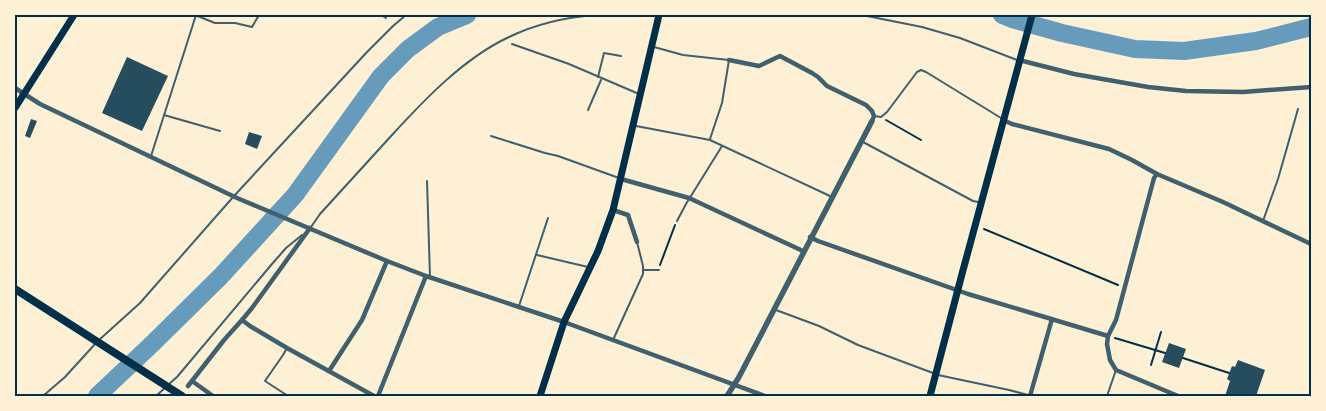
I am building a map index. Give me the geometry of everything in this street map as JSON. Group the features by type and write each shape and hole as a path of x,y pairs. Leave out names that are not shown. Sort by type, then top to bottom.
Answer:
{"highway":[{"path":"15,289 182,396"}],"main road":[{"path":"15,108 74,15"},
{"path":"540,396 564,322 590,268 613,210 659,15"},
{"path":"930,396 1032,15"}],"street":[{"path":"728,396 873,118 870,108 866,105 827,86 812,73 780,56 759,66 729,60"},
{"path":"1020,59 1074,74 1148,87 1186,91 1243,92 1311,87"},
{"path":"15,88 40,104 235,197 307,229 428,276 564,322 765,396"},
{"path":"1003,120 1109,150 1132,160 1156,174 1311,244"},
{"path":"1156,174 1116,320 1108,336 1107,344 1110,360 1116,370 1178,396"},
{"path":"621,179 690,198 803,251"},
{"path":"613,210 628,215 637,242"},
{"path":"213,396 190,384 242,320 307,229"},
{"path":"810,237 958,290 1108,336"},
{"path":"329,371 362,320 387,261"},
{"path":"242,320 287,348 376,396 428,276"},
{"path":"1030,396 1052,319"}],"lane":[{"path":"150,157 196,15 215,23 252,27 259,15"},
{"path":"381,15 386,18"},
{"path":"43,396 65,377 140,303 367,52 406,15"},
{"path":"156,396 165,385 177,377 272,264 442,84 471,60 509,37 557,21 597,15"},
{"path":"862,15 922,27 1020,59"},
{"path":"512,44 568,64 641,95"},
{"path":"652,46 683,55 729,60 722,103 710,140"},
{"path":"588,110 600,78 604,53 621,56"},
{"path":"873,118 882,117 887,112 917,72 921,70 1003,120"},
{"path":"1263,221 1278,179 1298,109"},
{"path":"164,115 220,131"},
{"path":"634,126 710,140 832,196"},
{"path":"491,136 558,156 621,179"},
{"path":"861,141 973,201 981,203"},
{"path":"677,221 722,146"},
{"path":"427,181 428,276"},
{"path":"519,306 548,218"},
{"path":"613,340 644,270 637,242"},
{"path":"537,255 585,265 590,268"},
{"path":"644,270 659,270"},
{"path":"774,309 819,326 858,345 936,374 1030,396"},
{"path":"287,348 284,356 265,381 288,396"},
{"path":"1107,396 1116,370"}],"path":[{"path":"882,117 921,140"},
{"path":"659,270 677,221"},
{"path":"984,228 1125,288"},
{"path":"1151,365 1161,332"},
{"path":"1108,336 1166,353"},
{"path":"1183,358 1230,373"}],"building":[{"path":"127,57 168,76 142,131 102,113"},
{"path":"31,119 37,121 30,138 25,136"},
{"path":"249,132 262,136 257,149 245,144"},
{"path":"1169,343 1186,349 1179,368 1162,362"},
{"path":"1238,360 1265,370 1256,396 1225,396 1230,381 1227,379 1232,366 1235,367"}],"waterway":[{"path":"97,396 221,276 295,195 381,76 408,49 438,27 467,15"},
{"path":"1002,15 1062,33 1135,49 1184,51 1256,41 1311,27"}]}
